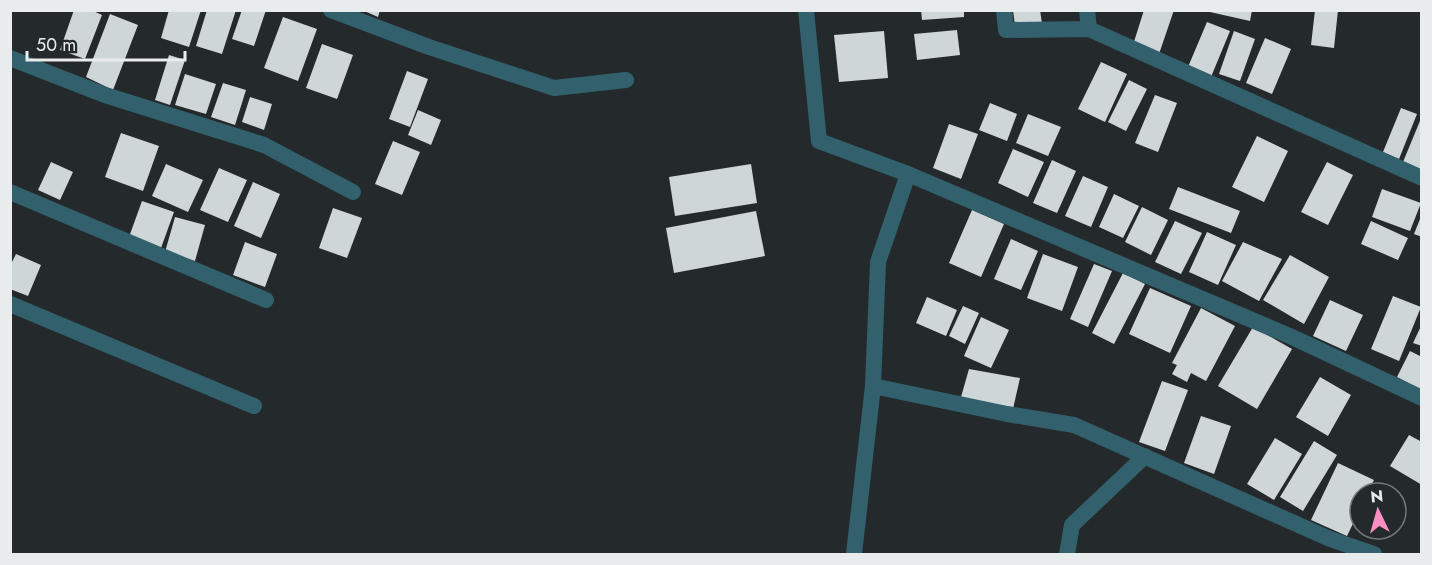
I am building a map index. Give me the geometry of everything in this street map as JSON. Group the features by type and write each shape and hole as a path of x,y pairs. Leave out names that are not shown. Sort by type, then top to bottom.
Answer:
{"street":[{"path":"331,10 429,47 554,88 626,80"},
{"path":"806,10 819,141 908,174 1292,337 1422,398"},
{"path":"1004,10 1006,30 1089,29 1422,178"},
{"path":"1087,10 1089,29"},
{"path":"10,58 105,95 264,145 353,192"},
{"path":"854,555 873,386 878,262 908,174"},
{"path":"10,192 266,300"},
{"path":"10,304 254,406"},
{"path":"873,386 1006,414 1074,425 1330,539 1374,555"},
{"path":"1067,555 1072,525 1145,456"}],"building":[{"path":"74,10 91,10 102,15 85,59 60,50"},
{"path":"169,10 201,10 189,47 161,38"},
{"path":"207,10 236,10 222,54 196,46"},
{"path":"242,10 266,10 254,46 232,39"},
{"path":"362,10 380,10 378,17"},
{"path":"921,10 964,10 964,17 922,20"},
{"path":"1013,10 1040,10 1042,24 1015,26"},
{"path":"1144,10 1174,10 1159,54 1133,45"},
{"path":"1201,10 1252,10 1250,21"},
{"path":"1315,10 1338,10 1334,48 1311,45"},
{"path":"110,14 138,25 113,90 86,77"},
{"path":"283,17 317,29 298,81 264,68"},
{"path":"1207,22 1230,31 1211,77 1188,67"},
{"path":"957,30 960,55 917,60 914,34"},
{"path":"884,31 888,78 839,82 834,35"},
{"path":"1234,31 1255,39 1240,81 1219,74"},
{"path":"1265,38 1291,49 1272,94 1246,83"},
{"path":"322,44 353,55 337,99 306,88"},
{"path":"169,55 185,60 170,105 155,100"},
{"path":"1101,62 1127,74 1105,122 1078,109"},
{"path":"407,71 428,79 410,127 389,119"},
{"path":"185,74 216,84 206,114 175,105"},
{"path":"1129,80 1147,89 1126,131 1108,122"},
{"path":"223,83 246,90 235,125 211,117"},
{"path":"1155,95 1177,103 1158,152 1135,143"},
{"path":"250,97 272,104 264,130 242,122"},
{"path":"990,103 1017,114 1007,141 979,130"},
{"path":"1401,108 1417,114 1399,159 1383,152"},
{"path":"418,110 441,120 431,145 408,135"},
{"path":"1028,114 1061,127 1048,156 1016,143"},
{"path":"1422,116 1422,170 1403,162"},
{"path":"949,124 978,134 961,179 933,168"},
{"path":"121,133 159,146 143,191 105,177"},
{"path":"1257,136 1288,151 1264,202 1232,187"},
{"path":"393,141 420,152 402,195 375,184"},
{"path":"1013,149 1044,162 1028,197 998,183"},
{"path":"1052,160 1076,171 1057,213 1033,203"},
{"path":"51,162 73,172 60,200 38,190"},
{"path":"1327,162 1353,175 1328,225 1301,212"},
{"path":"166,164 203,180 188,212 152,196"},
{"path":"751,164 757,203 675,216 669,177"},
{"path":"219,168 247,180 228,222 200,210"},
{"path":"1083,176 1108,187 1091,227 1065,216"},
{"path":"253,182 280,194 261,238 234,226"},
{"path":"1178,187 1240,211 1231,233 1169,209"},
{"path":"1382,189 1421,203 1410,231 1372,217"},
{"path":"1114,194 1139,206 1123,238 1099,227"},
{"path":"142,201 174,212 161,248 129,237"},
{"path":"1142,207 1168,220 1151,255 1125,242"},
{"path":"333,208 362,218 347,258 319,248"},
{"path":"972,210 1004,224 981,277 949,263"},
{"path":"756,211 765,256 674,273 666,228"},
{"path":"1422,214 1422,237 1414,234"},
{"path":"175,217 205,225 195,261 165,252"},
{"path":"1175,221 1202,233 1181,274 1155,262"},
{"path":"1371,221 1408,238 1398,260 1361,244"},
{"path":"1207,232 1236,245 1218,285 1189,272"},
{"path":"1011,239 1038,251 1021,290 994,279"},
{"path":"245,242 277,254 265,287 233,275"},
{"path":"1243,242 1282,259 1259,301 1222,281"},
{"path":"16,254 41,265 28,296 10,289 10,266"},
{"path":"1043,254 1078,267 1062,311 1027,298"},
{"path":"1290,255 1329,277 1304,324 1263,300"},
{"path":"1094,264 1112,271 1088,327 1070,319"},
{"path":"1123,273 1145,284 1114,344 1092,333"},
{"path":"1150,288 1191,306 1170,353 1129,334"},
{"path":"1393,296 1421,307 1399,361 1371,349"},
{"path":"927,297 957,310 946,336 916,323"},
{"path":"1330,300 1363,315 1346,351 1313,336"},
{"path":"963,306 979,313 965,344 949,336"},
{"path":"1201,308 1235,326 1206,381 1191,373 1187,382 1172,374 1177,365 1172,363"},
{"path":"981,317 1009,330 991,368 964,356"},
{"path":"1422,324 1422,346 1413,343"},
{"path":"1253,327 1292,349 1257,409 1218,386"},
{"path":"1410,351 1422,357 1422,390 1397,377"},
{"path":"969,369 1020,378 1013,409 961,397"},
{"path":"1320,377 1351,395 1328,436 1296,417"},
{"path":"1162,381 1188,390 1165,451 1139,442"},
{"path":"1201,416 1231,426 1214,474 1184,463"},
{"path":"1409,435 1422,442 1422,485 1390,466"},
{"path":"1275,438 1302,454 1274,500 1247,484"},
{"path":"1314,441 1337,455 1303,511 1280,497"},
{"path":"1338,463 1374,480 1348,481 1347,536 1311,520"}]}
